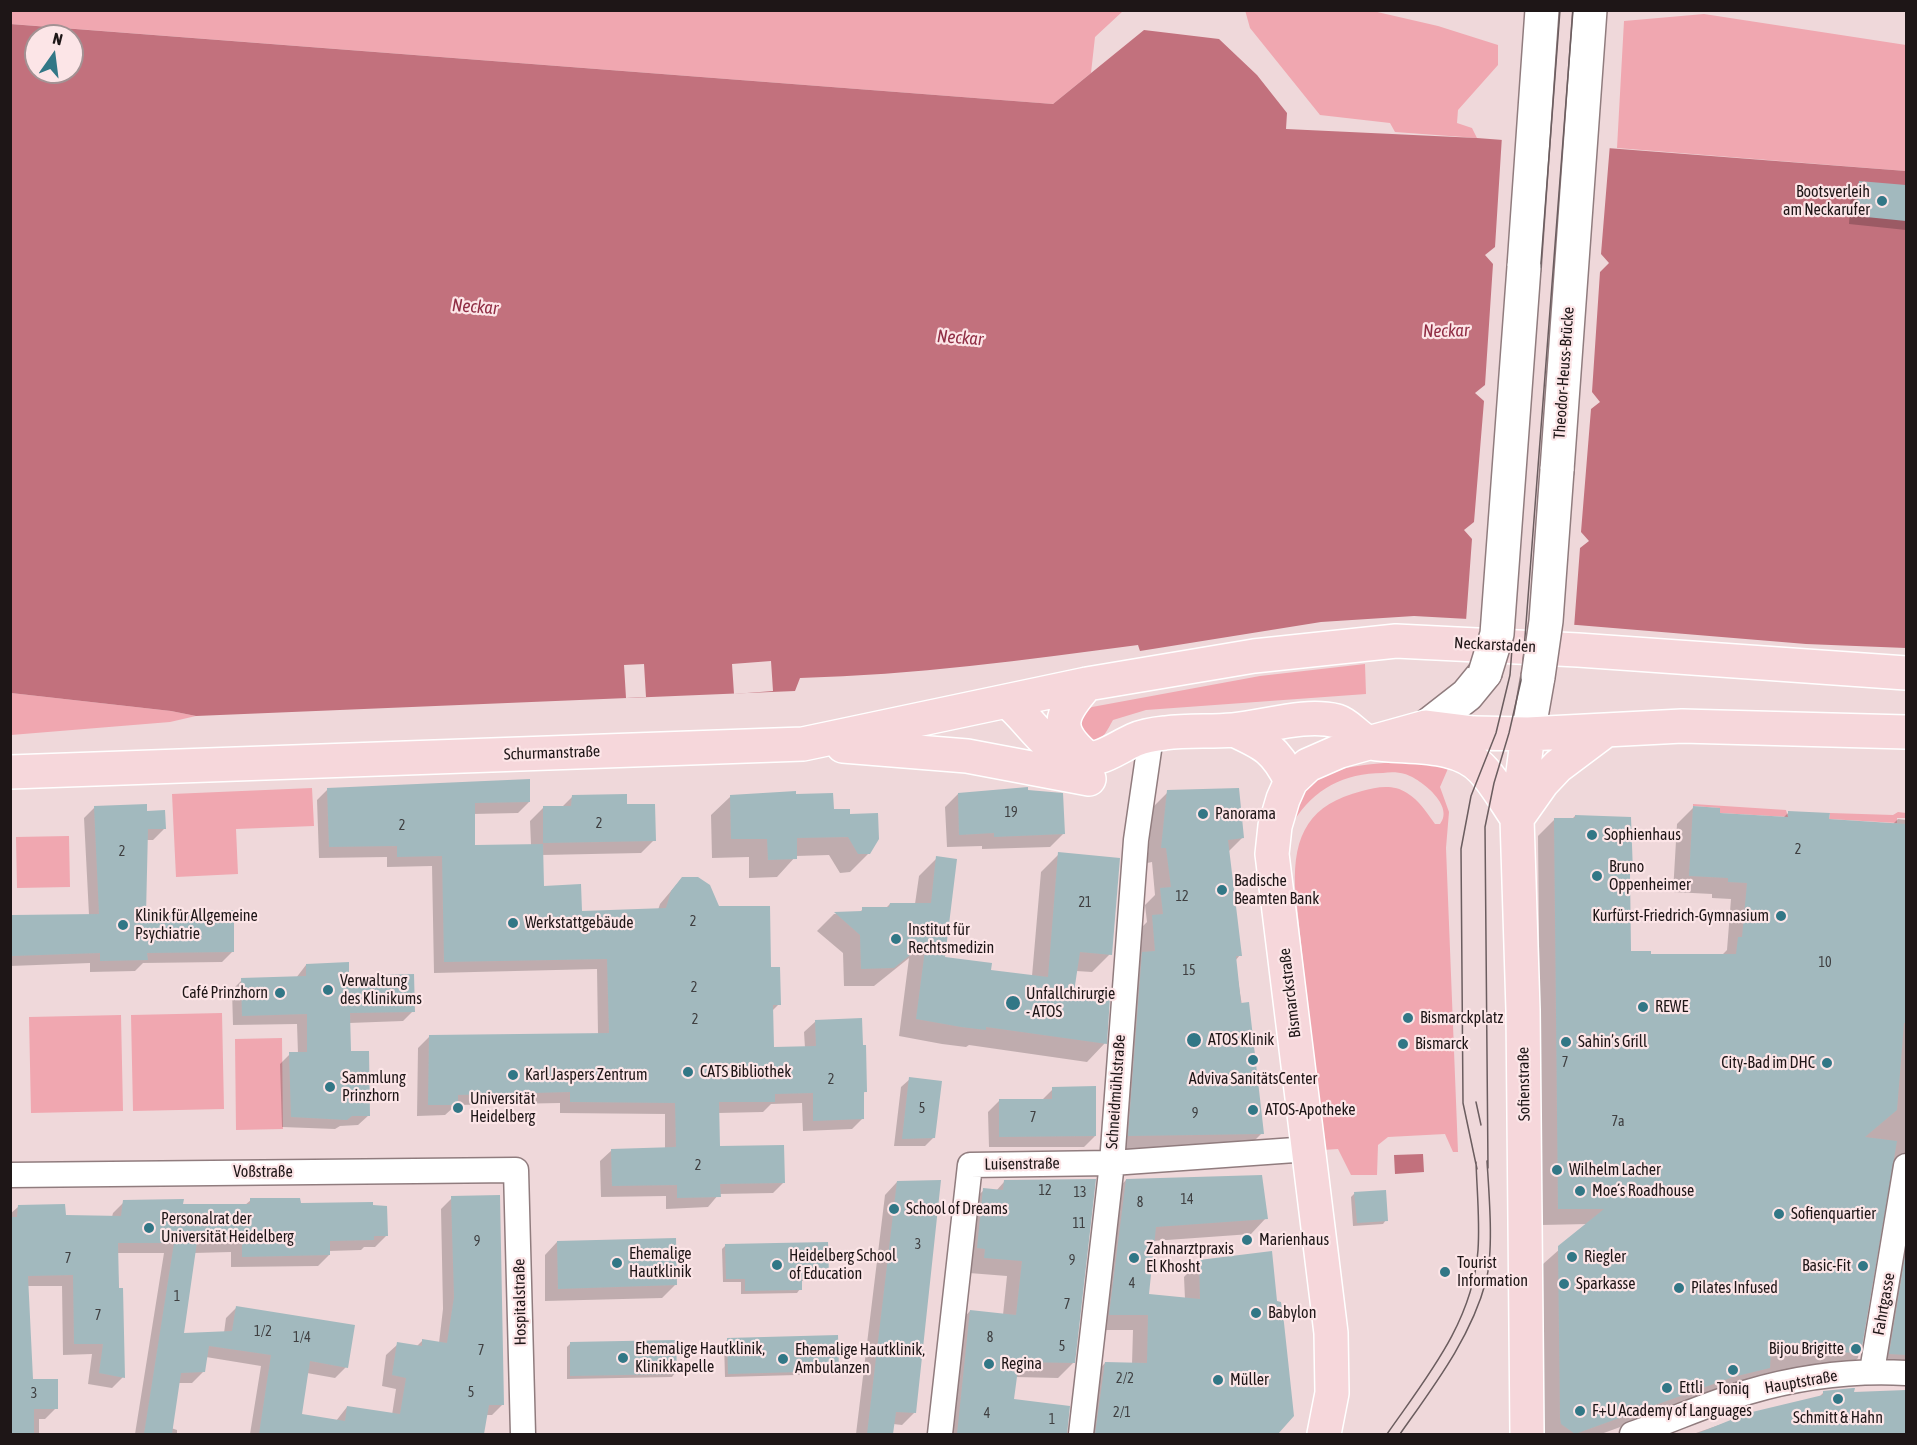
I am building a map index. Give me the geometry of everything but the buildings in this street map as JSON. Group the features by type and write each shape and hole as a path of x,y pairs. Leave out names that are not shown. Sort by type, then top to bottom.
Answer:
{"main road":[{"path":"1425,727 1467,695 1485,673 1494,650 1498,625 1542,10"},
{"name":"Theodor-Heuss-Brücke","path":"1528,734 1546,621 1590,10"},
{"name":"Neckarstaden","path":"1087,684 1254,656 1396,641 1555,648 1906,673"},
{"path":"1087,684 1068,706 1063,719 1067,739 1088,759"},
{"name":"Schurmanstraße","path":"17,778 803,744 1087,684"},
{"path":"1007,700 1055,748 1069,756 1088,759 1101,757 1140,738 1157,741 1291,721 1324,720 1348,726 1367,742 1423,748 1464,756 1482,768 1517,818 1542,783 1558,766 1606,730"},
{"path":"1234,730 1260,741 1274,752 1291,781 1320,758 1367,742 1425,727 1474,733 1528,734 1682,726 1906,732"},
{"name":"Sofienstraße","path":"1527,1434 1523,1010 1517,818 1528,734"},
{"path":"803,744 967,756 1097,779 1122,770 1157,741"},
{"name":"Bismarckstraße","path":"1291,781 1275,826 1272,854 1331,1333 1332,1393 1324,1434"}],"street":[{"name":"Schneidmühlstraße","path":"1082,1434 1105,1163 1143,784 1157,741"},
{"name":"Luisenstraße","path":"940,1434 970,1165 1105,1163 1309,1149"},
{"name":"Fahrtgasse","path":"1872,1371 1906,1167"},
{"name":"Voßstraße","path":"10,1175 516,1170"},
{"name":"Hospitalstraße","path":"516,1170 523,1434"},
{"name":"Hauptstraße","path":"1641,1433 1766,1387 1872,1371 1906,1373"}],"shaded area":[{"path":"1245,10 1373,11 1438,26 1498,45 1498,65 1458,110 1457,123 1472,128 1477,138 1395,132 1390,123 1320,115 1250,28"},
{"path":"10,11 1123,11 1095,37 1091,73 1053,104 84,30 84,24 11,24"},
{"path":"1704,14 1906,45 1906,171 1617,148 1624,21"},
{"path":"1365,664 1366,694 1146,710 1113,720 1105,734 1096,741 1092,742 1078,732 1081,713 1092,707 1260,676"},
{"path":"11,693 171,711 196,716 170,722 11,735"},
{"path":"1423,761 1450,764 1440,787 1449,812 1446,848 1458,1152 1453,1152 1445,1134 1388,1137 1378,1145 1377,1175 1351,1175 1338,1149 1323,1150 1295,887 1297,851 1308,824 1317,813 1329,804 1362,791 1385,787 1402,790 1419,803 1435,824 1440,824 1443,809 1434,794 1419,781 1405,774 1388,772 1355,776 1331,785 1311,800 1294,821 1288,818 1299,797 1308,786 1332,772 1362,765"},
{"path":"312,788 314,826 236,829 238,874 176,877 172,794"},
{"path":"1693,804 1786,810 1788,817 1720,813 1720,808 1693,806"},
{"path":"1898,812 1906,813 1906,818 1897,818 1897,823 1829,819 1830,813 1893,815"},
{"path":"69,836 70,887 17,888 16,837"},
{"path":"222,1013 224,1109 133,1111 131,1015"},
{"path":"121,1015 123,1111 31,1113 29,1017"},
{"path":"282,1038 283,1129 236,1130 235,1039"}],"water":[{"name":"Neckar","path":"10,24 24,25 24,84 84,84 84,30 1053,104 1144,30 1219,39 1257,75 1287,113 1286,129 1477,138 1906,171 1906,648 1806,644 1577,625 1414,616 1321,622 1140,651 1138,645 928,670 800,678 795,691 196,716 171,711 11,693"},
{"path":"1423,1154 1424,1172 1395,1174 1394,1155"}],"pier":[{"path":"1502,136 1610,144 1601,254 1609,263 1600,272 1592,392 1600,402 1591,409 1581,532 1589,541 1580,548 1574,628 1466,621 1472,539 1464,530 1474,522 1484,401 1475,393 1485,385 1493,264 1485,255 1495,247"},
{"path":"771,661 773,691 734,694 732,664"},
{"path":"644,664 646,697 626,698 624,665"}],"tram line":[{"path":"1477,1169 1463,1103 1461,849 1471,796 1496,733 1510,675 1560,10"},
{"path":"1488,1168 1485,827 1522,676 1573,10"},
{"path":"1476,1102 1481,1125"},
{"path":"1400,1434 1461,1342 1486,1281 1490,1254 1487,1161"},
{"path":"1387,1434 1432,1370 1457,1325 1467,1301 1478,1250 1476,1162"}],"place":[{"name":"Bootsverleih am Neckarufer","path":"1882,201"},
{"name":"Panorama","path":"1203,814"},
{"name":"Sophienhaus","path":"1592,835"},
{"name":"Bruno Oppenheimer","path":"1597,876"},
{"name":"Badische Beamten Bank","path":"1222,890"},
{"name":"Kurfürst-Friedrich-Gymnasium","path":"1781,916"},
{"name":"Werkstattgebäude","path":"513,923"},
{"name":"Klinik für Allgemeine Psychiatrie","path":"123,925"},
{"name":"Institut für Rechtsmedizin","path":"896,939"},
{"name":"Verwaltung des Klinikums","path":"328,990"},
{"name":"Café Prinzhorn","path":"280,993"},
{"name":"Unfallchirurgie - ATOS","path":"1013,1003"},
{"name":"REWE","path":"1643,1007"},
{"name":"Bismarckplatz","path":"1408,1018"},
{"name":"ATOS Klinik","path":"1194,1040"},
{"name":"Sahin’s Grill","path":"1566,1042"},
{"name":"Bismarck","path":"1403,1044"},
{"name":"Adviva SanitätsCenter","path":"1253,1060"},
{"name":"City-Bad im DHC","path":"1827,1063"},
{"name":"CATS Bibliothek","path":"688,1072"},
{"name":"Karl Jaspers Zentrum","path":"513,1075"},
{"name":"Sammlung Prinzhorn","path":"330,1087"},
{"name":"Universität Heidelberg","path":"458,1108"},
{"name":"ATOS-Apotheke","path":"1253,1110"},
{"name":"Wilhelm Lacher","path":"1557,1170"},
{"name":"Moe´s Roadhouse","path":"1580,1191"},
{"name":"School of Dreams","path":"894,1209"},
{"name":"Sofienquartier","path":"1779,1214"},
{"name":"Personalrat der Universität Heidelberg","path":"149,1228"},
{"name":"Marienhaus","path":"1247,1240"},
{"name":"Riegler","path":"1572,1257"},
{"name":"Zahnarztpraxis El Khosht","path":"1134,1258"},
{"name":"Ehemalige Hautklinik","path":"617,1263"},
{"name":"Heidelberg School of Education","path":"777,1265"},
{"name":"Basic-Fit","path":"1863,1266"},
{"name":"Tourist Information","path":"1445,1272"},
{"name":"Sparkasse","path":"1564,1284"},
{"name":"Pilates Infused","path":"1679,1288"},
{"name":"Babylon","path":"1256,1313"},
{"name":"Bijou Brigitte","path":"1856,1349"},
{"name":"Ehemalige Hautklinik, Klinikkapelle","path":"623,1358"},
{"name":"Ehemalige Hautklinik, Ambulanzen","path":"783,1359"},
{"name":"Regina","path":"989,1364"},
{"name":"Toniq","path":"1733,1370"},
{"name":"Müller","path":"1218,1380"},
{"name":"Ettli","path":"1667,1388"},
{"name":"Schmitt & Hahn","path":"1838,1399"},
{"name":"F+U Academy of Languages","path":"1580,1411"}]}
